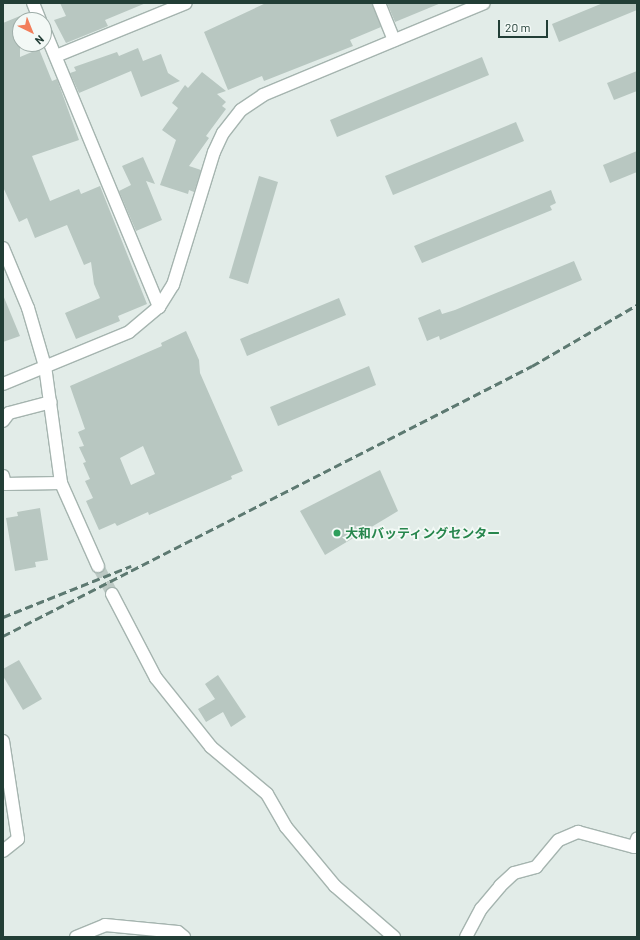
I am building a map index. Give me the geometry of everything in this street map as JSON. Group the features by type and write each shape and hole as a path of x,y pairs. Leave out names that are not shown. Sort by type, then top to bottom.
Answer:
{"street":[{"path":"56,56 186,3"},
{"path":"379,3 394,40"},
{"path":"3,384 129,332 159,307 173,285 214,152 224,133 241,110 263,95 484,3"},
{"path":"52,47 159,307"},
{"path":"3,248 28,308 45,366 61,483 98,566"},
{"path":"3,421 8,413 51,402"},
{"path":"3,476 5,484 61,483"},
{"path":"112,594 156,678 211,747 267,794 286,827 335,886 394,937"},
{"path":"3,741 18,838 3,851"},
{"path":"466,937 481,909 500,886 514,873 536,867 559,840 578,832 636,846"},
{"path":"76,937 105,925 178,932 184,937"}],"building":[{"path":"60,3 146,3 105,20 108,26 66,43 54,20 66,16"},
{"path":"266,3 372,3 381,27 350,40 353,46 264,81 262,76 228,90 204,32"},
{"path":"387,3 441,3 395,22"},
{"path":"603,3 637,3 637,10 559,42 552,24"},
{"path":"12,19 12,52 20,52 20,57 32,52 40,52 52,81 57,79 79,140 32,156 50,201 79,189 81,194 100,186 147,304 118,316 120,321 76,339 65,313 100,298 94,284 91,262 84,265 67,225 35,238 27,218 19,222 3,187 3,23"},
{"path":"138,48 143,61 161,54 168,73 180,81 141,97 131,71 79,93 70,73 76,71 74,67 117,52 119,56"},
{"path":"482,57 489,75 337,137 330,120"},
{"path":"637,71 637,91 614,100 607,83"},
{"path":"202,72 226,91 217,94 226,102 222,106 226,109 206,136 209,138 189,166 201,170 194,192 189,190 188,194 160,185 176,140 162,130 178,108 172,103 185,85 188,88"},
{"path":"516,122 524,141 393,195 385,176"},
{"path":"637,151 637,172 610,183 603,165"},
{"path":"143,157 155,184 146,181 162,220 136,231 119,191 131,185 122,166"},
{"path":"259,176 278,182 248,284 229,278"},
{"path":"551,190 556,203 550,206 552,210 422,263 414,246"},
{"path":"574,261 582,280 440,340 439,336 427,341 418,318 440,309 442,314 455,310"},
{"path":"3,295 20,336 3,342"},
{"path":"339,298 346,315 247,356 240,339"},
{"path":"186,331 199,360 200,373 243,471 231,476 232,479 149,515 148,512 117,526 115,523 99,530 86,501 93,498 85,481 90,479 83,463 86,462 79,447 84,446 78,432 85,429 70,386 162,346 161,343","holes":["143,446 155,474 131,485 120,458"]},
{"path":"369,366 376,385 278,426 270,407"},
{"name":"大和バッティングセンター","path":"380,470 398,511 325,555 300,511"},
{"path":"40,508 48,560 35,562 36,567 15,571 6,518 18,516 17,512"},
{"path":"19,660 42,699 23,710 3,676 3,669"},
{"path":"218,675 246,717 231,727 223,712 206,722 198,709 215,699 205,684"}],"tunnel":[{"path":"98,566 112,594"}],"railway":[{"path":"3,636 532,366 637,305"},
{"path":"3,617 131,566"}],"place":[{"name":"大和バッティングセンター","path":"337,533"}]}
